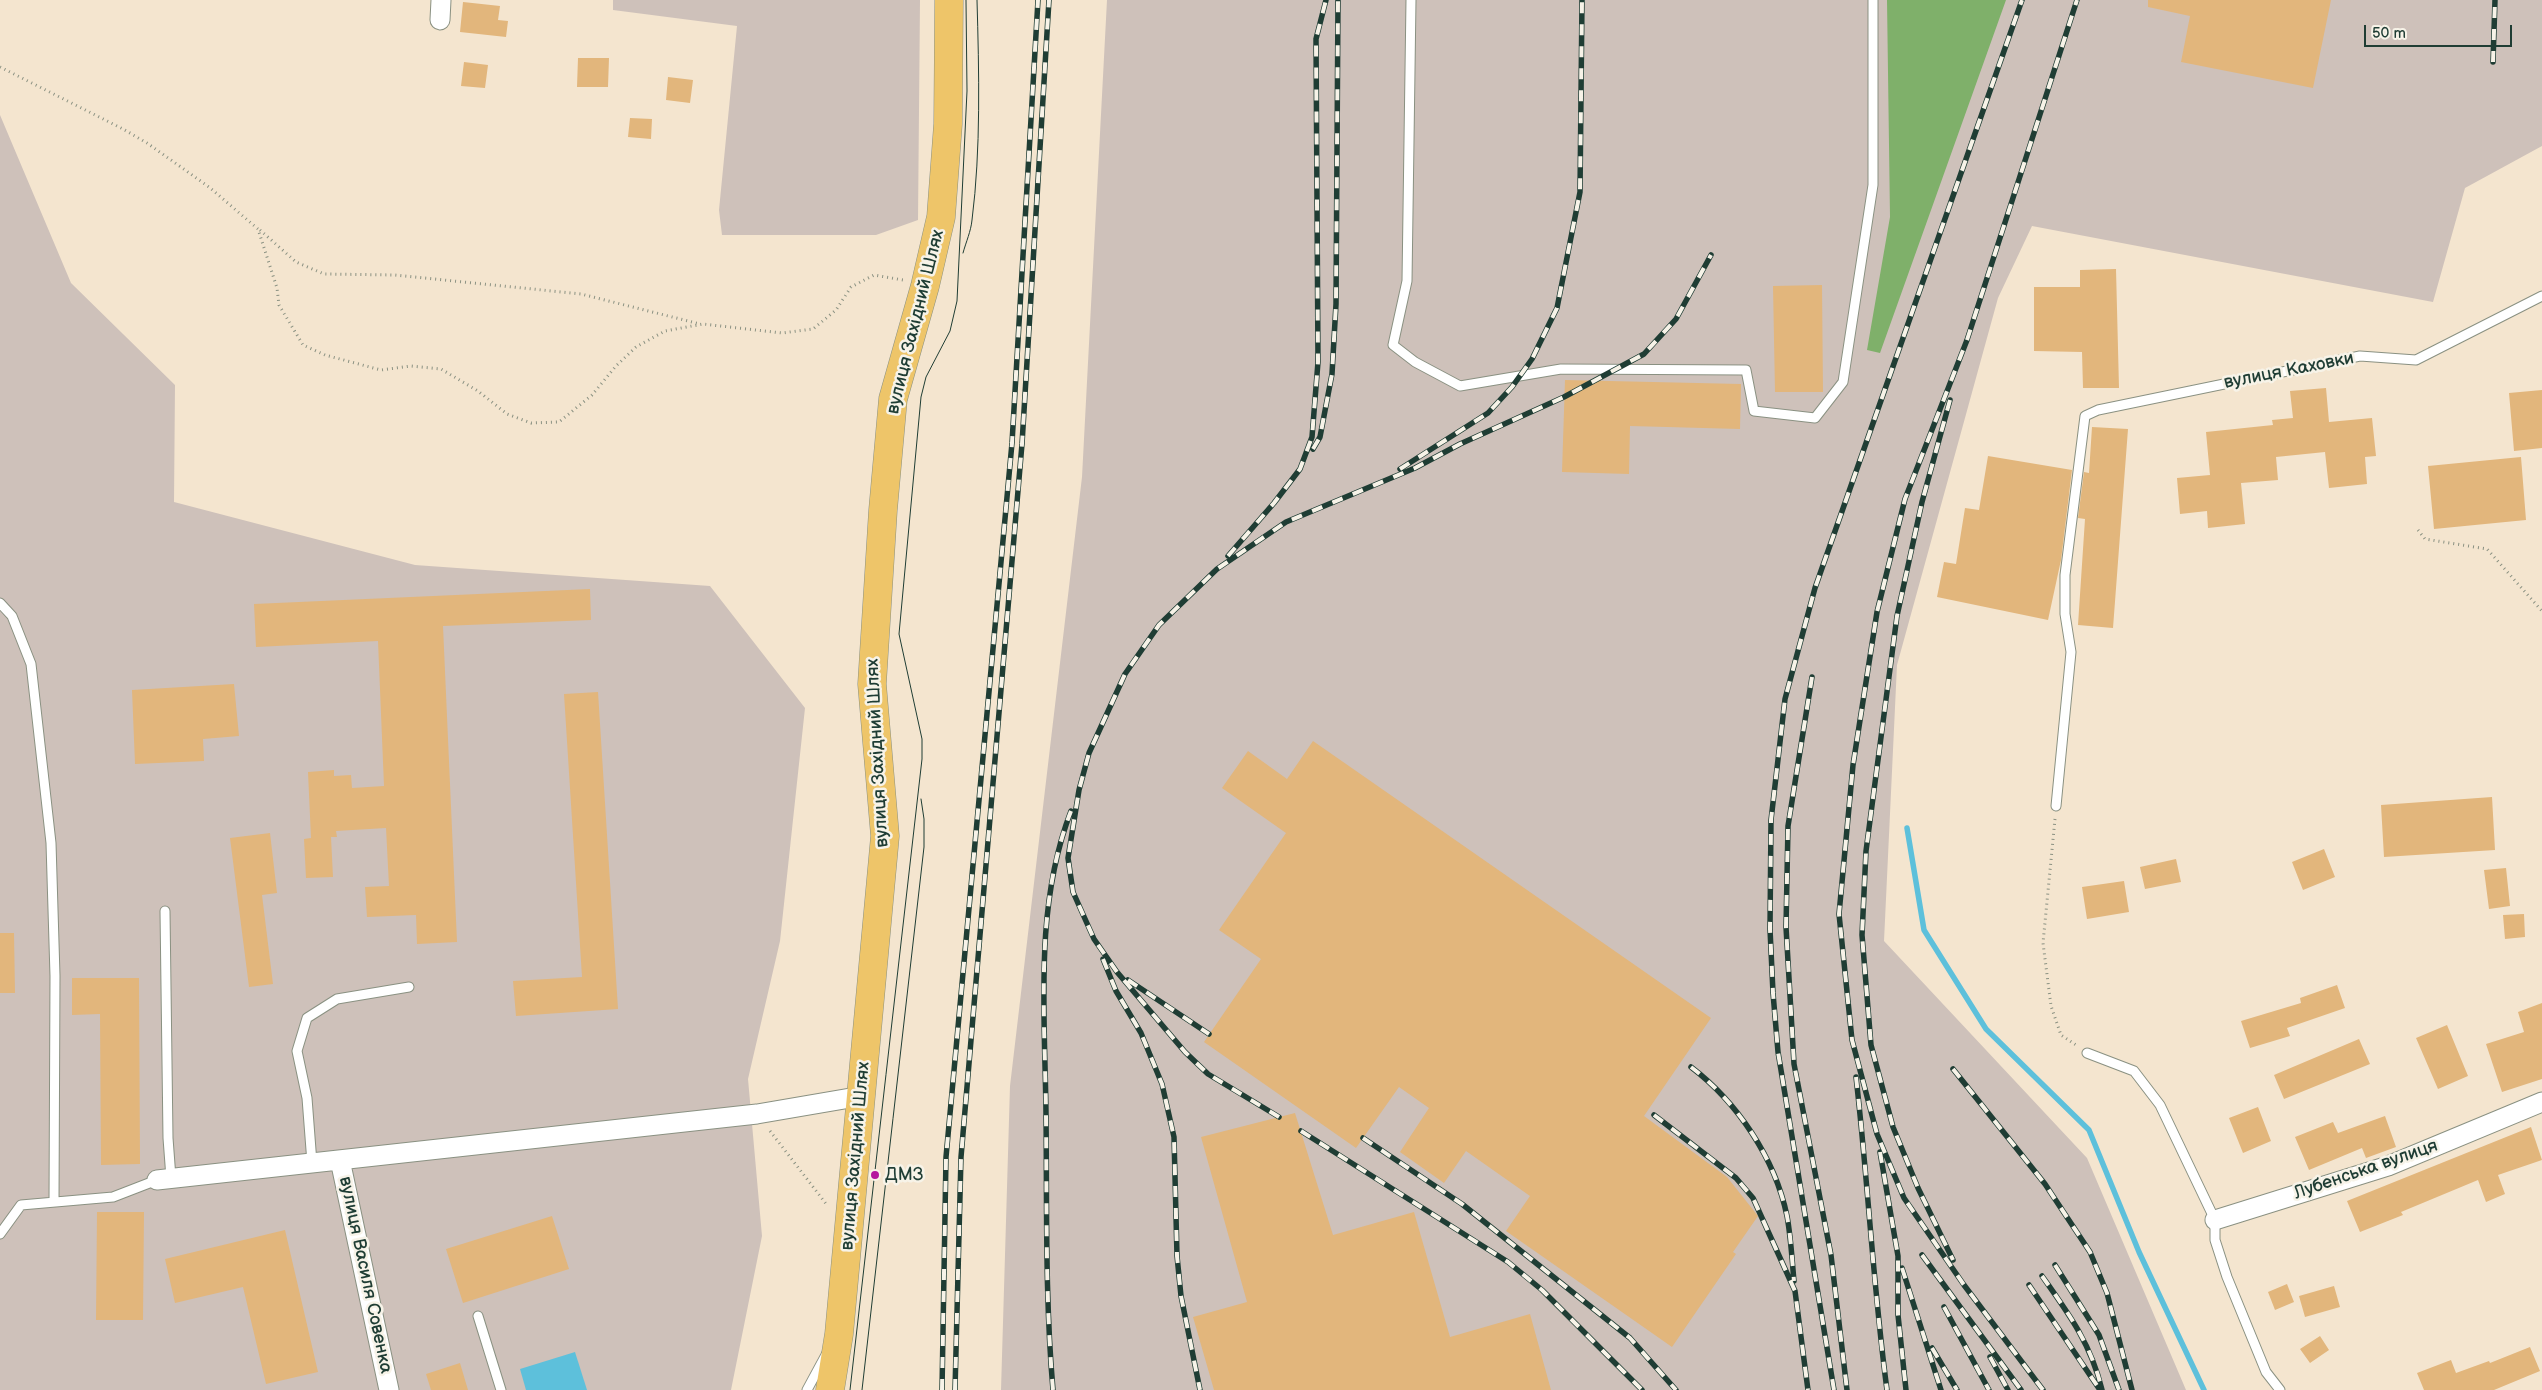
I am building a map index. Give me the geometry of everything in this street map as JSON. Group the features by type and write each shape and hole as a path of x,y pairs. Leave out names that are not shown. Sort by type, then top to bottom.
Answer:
{"highway":[{"name":"вулиця Західний Шлях","path":"830,1390 839,1334 849,1232 884,836 872,684 883,510 893,399 925,286 941,217 948,124 949,0"}],"street":[{"path":"440,0 440,20"},
{"path":"164,1179 757,1114 862,1096"},
{"name":"Лубенська вулиця","path":"2215,1220 2388,1166 2542,1102"},
{"name":"вулиця Василя Совенка","path":"340,1160 389,1390"}],"lane":[{"path":"1412,0 1407,281 1393,345 1415,362 1460,386 1560,369 1746,370 1754,411 1815,418 1843,382 1873,185 1873,0"},
{"name":"вулиця Каховки","path":"2056,806 2071,652 2065,614 2065,574 2085,416 2098,410 2360,356 2416,360 2542,296"},
{"path":"0,602 12,616 31,664 51,843 55,976 54,1201"},
{"path":"0,1234 21,1205 113,1196 164,1179 168,1138 165,910"},
{"path":"312,1163 307,1098 297,1051 307,1018 337,999 409,987"},
{"path":"2087,1053 2134,1071 2160,1105 2215,1220 2215,1240 2227,1277 2266,1372 2280,1390"},
{"path":"478,1316 501,1390"},
{"path":"807,1390 818,1366 839,1334"}],"path":[{"path":"0,67 147,143 209,187 296,262 324,274 395,275 582,294 703,324 782,333 813,329 836,310 851,286 874,275 892,277 925,286"},
{"path":"258,229 277,288 279,304 303,345 325,355 381,370 411,366 441,369 478,391 507,414 531,423 559,422 592,395 616,366 636,347 665,331 703,324"},
{"path":"2418,530 2425,539 2487,549 2542,611"},
{"path":"2056,806 2043,943 2051,1006 2061,1035 2087,1053"},
{"path":"757,1114 849,1232"}],"shaded area":[{"path":"613,0 920,0 918,220 876,235 722,235 719,210 737,26 613,10"},
{"path":"1107,0 2542,0 2542,146 2465,188 2433,302 2032,226 1998,298 1897,665 1884,941 2087,1158 2186,1390 1001,1390 1010,1086 1082,477"},
{"path":"0,115 71,283 175,385 174,502 415,565 710,586 805,708 780,941 748,1079 762,1236 731,1390 0,1390"}],"green space":[{"path":"1887,0 2006,0 1880,353 1867,350 1890,217"}],"water":[{"path":"575,1352 587,1390 526,1390 520,1369"}],"building":[{"path":"2148,0 2331,0 2313,88 2181,62 2190,16 2148,7"},
{"path":"463,2 500,6 498,20 508,21 506,37 460,32"},
{"path":"578,58 609,58 608,87 577,87"},
{"path":"464,62 488,65 485,88 461,86"},
{"path":"668,77 693,80 690,103 666,100"},
{"path":"630,118 652,119 651,139 628,137"},
{"path":"2116,269 2119,388 2083,388 2082,352 2034,351 2034,287 2080,287 2080,270"},
{"path":"1822,285 1823,392 1775,392 1773,286"},
{"path":"1565,380 1741,384 1740,429 1630,426 1629,474 1562,472"},
{"path":"2326,388 2329,422 2372,418 2376,456 2365,457 2367,484 2329,488 2325,452 2276,457 2278,480 2241,483 2245,524 2208,528 2207,511 2180,514 2177,478 2210,475 2206,432 2273,425 2272,420 2293,418 2290,391"},
{"path":"2542,390 2542,448 2514,451 2509,393"},
{"path":"2092,427 2128,429 2113,628 2078,625 2085,519 2078,518 2084,472 2089,473"},
{"path":"1988,456 2072,470 2061,560 2048,620 1937,597 1944,562 1956,564 1965,508 1979,510"},
{"path":"2521,457 2526,520 2434,529 2428,466"},
{"path":"590,589 591,620 443,626 457,942 417,944 416,915 367,917 365,887 389,886 386,828 336,831 337,837 331,837 333,877 306,878 304,839 311,838 308,772 334,770 334,776 351,775 352,788 384,786 378,641 256,647 254,604"},
{"path":"234,684 239,736 203,739 204,761 135,764 132,690"},
{"path":"598,692 618,1009 516,1016 513,981 582,977 564,694"},
{"path":"1313,741 1711,1018 1644,1116 1727,1177 1758,1216 1733,1252 1736,1254 1672,1347 1506,1231 1530,1196 1466,1151 1444,1183 1400,1152 1429,1108 1399,1087 1356,1148 1204,1042 1261,959 1219,930 1286,833 1222,788 1248,751 1287,779"},
{"path":"2492,797 2495,850 2384,857 2381,805"},
{"path":"270,833 277,893 262,895 273,984 249,987 230,838"},
{"path":"2324,849 2335,877 2303,890 2292,862"},
{"path":"2176,859 2181,882 2145,889 2140,867"},
{"path":"2506,868 2510,906 2489,909 2484,870"},
{"path":"2124,881 2129,912 2087,919 2082,887"},
{"path":"2524,914 2525,937 2505,939 2503,915"},
{"path":"0,933 14,933 15,993 0,993"},
{"path":"72,978 139,978 140,1164 101,1165 100,1014 72,1015"},
{"path":"2337,985 2345,1008 2287,1028 2290,1036 2250,1048 2241,1021 2301,1003 2300,998"},
{"path":"2542,1003 2542,1079 2502,1092 2486,1044 2524,1032 2518,1012"},
{"path":"2447,1025 2468,1076 2438,1089 2416,1038"},
{"path":"2359,1039 2370,1064 2284,1099 2274,1075"},
{"path":"2258,1107 2271,1141 2243,1153 2229,1118"},
{"path":"1295,1113 1333,1235 1414,1212 1450,1337 1530,1314 1551,1390 1214,1390 1193,1317 1247,1302 1201,1137"},
{"path":"2385,1116 2396,1147 2366,1158 2362,1148 2309,1170 2295,1137 2333,1122 2338,1133"},
{"path":"2531,1127 2542,1160 2498,1175 2505,1194 2486,1202 2478,1180 2401,1212 2403,1215 2360,1232 2347,1201"},
{"path":"97,1212 144,1212 143,1320 96,1320"},
{"path":"552,1216 569,1269 463,1303 446,1249"},
{"path":"285,1230 318,1372 266,1384 243,1287 175,1303 165,1259"},
{"path":"2287,1284 2294,1302 2275,1310 2268,1292"},
{"path":"2334,1286 2340,1307 2305,1317 2299,1296"},
{"path":"2320,1336 2329,1350 2310,1363 2300,1349"},
{"path":"2530,1347 2540,1371 2494,1390 2424,1390 2417,1373 2451,1360 2456,1373 2489,1361 2490,1363"},
{"path":"460,1363 468,1390 431,1390 426,1374"}],"waterway":[{"path":"1907,828 1924,930 1986,1029 2089,1130 2139,1252 2204,1390"}],"tram line":[{"path":"850,1390 922,759 922,739 899,634 921,397 926,377 950,331 957,301 967,91 966,0"},
{"path":"963,253 970,232 977,166 979,82 977,0"},
{"path":"862,1390 924,847 924,819 921,799"}],"railway":[{"path":"942,1390 946,1157 1012,443 1038,0"},
{"path":"955,1390 961,1157 1022,444 1049,0"},
{"path":"1228,556 1274,503 1300,469 1312,437 1318,362 1316,39 1326,0"},
{"path":"1313,449 1320,437 1332,374 1336,304 1338,0"},
{"path":"1400,469 1488,413 1512,387 1532,359 1557,308 1580,192 1582,0"},
{"path":"1834,1390 1778,1052 1773,993 1770,929 1771,820 1785,699 1815,588 2022,0"},
{"path":"2043,1390 1964,1285 1904,1198 1877,1134 1852,1040 1839,914 1853,765 1877,612 1905,499 1967,340 2077,0"},
{"path":"2493,62 2495,0"},
{"path":"1279,1117 1208,1074 1185,1052 1117,972 1094,939 1073,892 1068,858 1079,790 1089,753 1125,674 1159,625 1217,569 1286,522 1415,468 1460,444 1564,397 1644,354 1676,319 1711,255"},
{"path":"1950,400 1922,502 1897,616 1866,851 1862,935 1871,1045 1893,1127 1918,1188 1953,1260"},
{"path":"1812,677 1788,826 1786,927 1794,1064 1831,1255 1847,1390"},
{"path":"1053,1390 1048,1286 1044,961 1051,885 1059,847 1071,811"},
{"path":"1103,959 1116,991 1141,1033 1162,1084 1174,1137 1177,1256 1181,1296 1200,1390"},
{"path":"1128,980 1209,1034"},
{"path":"1691,1067 1708,1081 1738,1114 1752,1133 1773,1173 1787,1216 1794,1281"},
{"path":"1953,1069 2045,1184 2090,1252 2107,1293 2132,1390"},
{"path":"1856,1077 1887,1390"},
{"path":"1654,1115 1736,1178 1753,1198 1795,1291 1808,1390"},
{"path":"1301,1131 1508,1262 1542,1290 1642,1390"},
{"path":"1363,1138 1462,1204 1630,1338 1676,1390"},
{"path":"1880,1152 1898,1256 1898,1315 1906,1390"},
{"path":"1922,1255 2021,1390"},
{"path":"2055,1265 2099,1335 2119,1390"},
{"path":"1902,1268 1941,1390"},
{"path":"2042,1276 2078,1330 2092,1358 2102,1390"},
{"path":"2029,1285 2100,1390"},
{"path":"1944,1307 1989,1390"},
{"path":"1932,1348 1957,1390"},
{"path":"1990,1357 2008,1390"}],"place":[{"name":"ДМЗ","path":"875,1175"}]}
